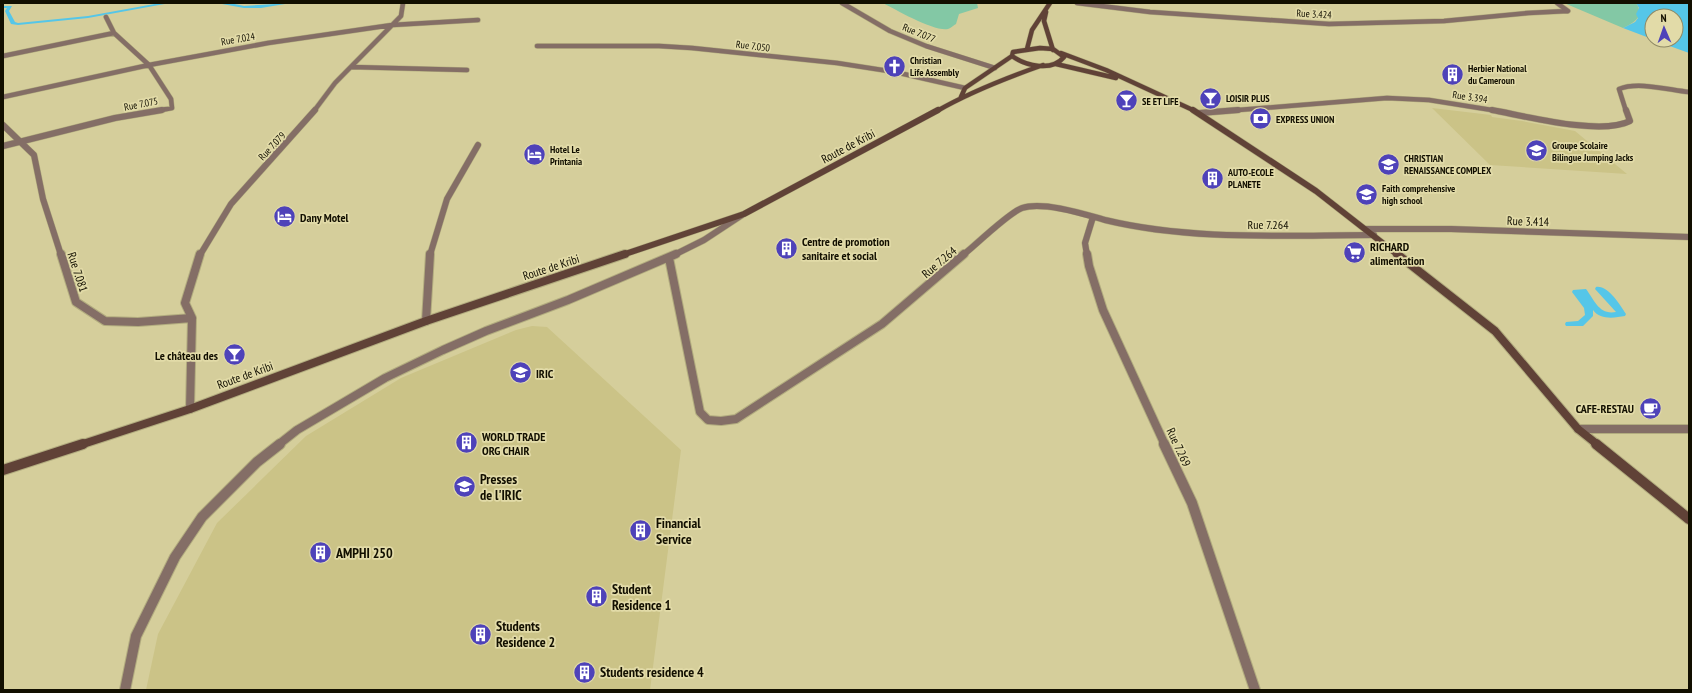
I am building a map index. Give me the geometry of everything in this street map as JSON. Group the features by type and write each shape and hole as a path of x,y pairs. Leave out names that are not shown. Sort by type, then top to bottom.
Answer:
{"main road":[{"path":"1027,49 1027,40 1050,3"},
{"path":"1046,11 1044,21 1053,50"},
{"path":"961,97 965,88 1012,56 1013,52 1031,47 1053,50 1083,60 1200,113 1316,191 1495,331 1578,429 1689,519"},
{"path":"1056,64 1062,61 1064,57 1061,53"},
{"path":"1012,56 1023,63 1044,65 1056,64 1131,81"},
{"name":"Route de Kribi","path":"3,470 190,408 426,321 744,214 892,136 961,97 1011,76 1044,65"}],"street":[{"name":"Rue 7.079","path":"192,318 185,303 201,252 231,204 295,134 328,94 335,83 401,16 403,3"},
{"name":"Rue 7.077","path":"842,3 890,30 926,46 995,68"},
{"name":"Rue 3.424","path":"1077,3 1150,12 1329,24 1444,21 1552,11 1568,11 1557,3"},
{"name":"Rue 7.075","path":"3,146 115,118 172,108 171,99 149,65 114,33 106,17"},
{"name":"Rue 7.024","path":"3,97 149,65 268,43 392,25 478,20"},
{"path":"3,56 114,33"},
{"name":"Rue 7.050","path":"537,46 659,46 692,48 838,63 895,72 965,88"},
{"path":"351,67 467,70"},
{"name":"Rue 3.394","path":"1200,113 1366,98 1398,98 1436,101 1600,127 1618,126 1627,124 1630,121 1619,89 1622,86 1689,92"},
{"name":"Rue 7.081","path":"3,125 34,156 43,199 76,302 105,321 138,322 192,318"},
{"path":"426,321 430,259 447,199 478,145"},
{"name":"Rue 7.264","path":"669,258 700,412 708,420 721,421 736,419 882,324 1012,214 1022,208 1030,206 1049,207 1127,225 1171,231 1247,236 1374,235"},
{"path":"126,690 136,636 175,557 202,517 257,462 297,430 385,378 486,331 568,300 669,258 704,240 744,214"},
{"name":"Rue 7.269","path":"1093,217 1085,243 1089,266 1103,310 1192,503 1255,690"},
{"name":"Rue 3.414","path":"1366,229 1451,229 1689,238"},
{"path":"190,408 192,318"},
{"path":"1578,429 1689,429"}],"shaded area":[{"name":"Groupe Scolaire Bilingue Jumping Jacks","path":"1432,108 1491,115 1492,117 1575,131 1627,174 1490,165"},
{"name":"Presses de l'IRIC","path":"532,326 547,327 681,450 650,690 146,690 158,634 217,523 306,436 401,378 516,330"}],"green space":[{"path":"883,3 977,3 978,8 959,14 956,24 948,29 942,29 925,24"},
{"path":"1564,3 1636,3 1639,16 1634,22 1623,28"}],"water":[{"path":"1636,3 1689,3 1689,53 1675,48 1684,48 1684,8 1644,8 1644,36 1623,28 1635,22 1638,18 1636,14 1639,8"}],"waterway":[{"path":"3,7 10,7 7,11 13,23 18,24 88,17 168,3"},
{"path":"173,3 222,3 244,7 261,7 289,3"},
{"path":"1583,291 1599,313 1610,316 1622,314 1607,295 1599,289"},
{"path":"1569,324 1580,324 1589,316 1588,308 1576,292"}],"place":[{"name":"Christian Life Assembly","path":"895,66"},
{"name":"Herbier National du Cameroun","path":"1453,74"},
{"name":"LOISIR PLUS","path":"1211,98"},
{"name":"SE ET LIFE","path":"1126,101"},
{"name":"EXPRESS UNION","path":"1261,119"},
{"name":"Groupe Scolaire Bilingue Jumping Jacks","path":"1537,151"},
{"name":"Hotel Le Printania","path":"535,155"},
{"name":"CHRISTIAN RENAISSANCE COMPLEX","path":"1389,164"},
{"name":"AUTO-ECOLE PLANETE","path":"1212,178"},
{"name":"Faith comprehensive high school","path":"1366,194"},
{"name":"Dany Motel","path":"284,217"},
{"name":"Centre de promotion sanitaire et social","path":"786,248"},
{"name":"RICHARD alimentation","path":"1355,253"},
{"name":"Le château des","path":"234,355"},
{"name":"IRIC","path":"520,373"},
{"name":"CAFE-RESTAU","path":"1650,408"},
{"name":"WORLD TRADE ORG CHAIR","path":"467,443"},
{"name":"Presses de l'IRIC","path":"465,487"},
{"name":"Financial Service","path":"641,531"},
{"name":"AMPHI 250","path":"320,553"},
{"name":"Student Residence 1","path":"596,597"},
{"name":"Students Residence 2","path":"481,634"},
{"name":"Students residence 4","path":"584,672"}]}
